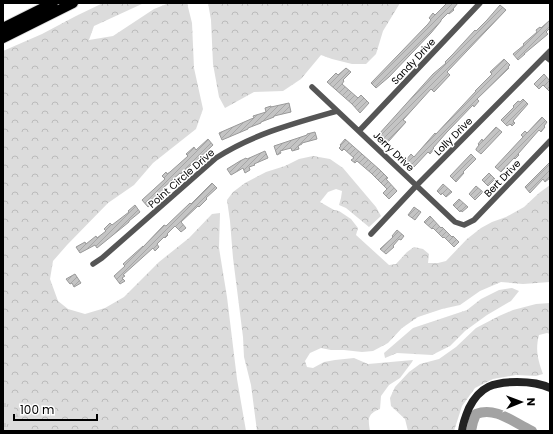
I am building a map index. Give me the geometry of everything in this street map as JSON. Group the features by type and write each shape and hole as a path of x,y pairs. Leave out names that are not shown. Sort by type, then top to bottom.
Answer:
{"highway":[{"path":"3,28 54,3"},
{"path":"3,38 73,3"}],"street":[{"name":"Sandy Drive","path":"359,130 480,3"},
{"name":"Lolly Drive","path":"371,234 416,186 550,51"},
{"path":"545,56 550,60"},
{"name":"Jerry Drive","path":"312,87 455,222 464,225"},
{"name":"Point Circle Drive","path":"93,264 102,258 216,158 228,150 293,123 337,111"},
{"name":"Bert Drive","path":"464,225 474,220 550,141"},
{"path":"462,431 467,412 474,398 484,389 494,384 523,382 550,388"}],"green space":[{"path":"103,3 144,3 94,26 89,40 113,36 154,9 169,3 187,3 192,23 194,68 203,109 196,129 153,163 134,185 108,203 67,245 53,261 50,279 58,301 68,309 85,314 105,308 124,297 159,262 189,238 212,214 220,213 219,248 227,297 237,379 246,431 3,431 3,51 42,34"},
{"path":"208,3 400,3 383,31 376,54 366,64 352,64 321,55 301,79 283,91 254,92 225,108 219,97 213,64 211,20"},
{"path":"313,156 330,159 343,168 376,207 381,216 369,227 346,208 339,205 342,191 336,189 328,192 320,202 334,210 339,211 351,219 358,228 356,235 389,265 396,264 414,247 423,249 429,254 428,263 446,261 467,239 481,228 524,207 550,185 550,282 523,284 501,282 480,291 460,305 418,317 402,328 388,343 373,351 362,352 321,348 310,353 305,361 307,367 313,368 324,362 354,358 368,364 413,360 400,378 389,385 381,396 380,409 369,417 370,431 257,431 251,385 244,357 227,200 233,192 245,183 266,172 285,166 299,159"},
{"path":"512,288 519,291 511,301 487,315 465,331 450,346 432,355 397,353 385,358 384,353 413,328 467,310 481,299 499,290"},
{"path":"550,303 550,334 547,333 539,335 537,345 538,359 543,374 536,376 516,375 493,379 475,388 462,406 454,431 408,431 405,419 391,406 390,398 395,387 409,372 420,364 439,359 456,347 476,328 499,316 513,310 536,304"},
{"path":"3,389 27,431 3,431"}],"building":[{"path":"447,3 458,3 453,9 454,10 449,14 448,13 441,20 431,33 389,77 376,88 371,83 428,24 431,20 429,18 433,13 435,15"},
{"path":"500,5 506,10 447,72 450,75 434,92 431,89 403,120 406,122 388,142 379,134 433,74 446,63 445,62"},
{"path":"550,20 550,28 546,32 548,34 518,60 513,54 537,32 536,30 540,27 541,28"},
{"path":"504,59 510,65 508,67 509,68 477,99 479,101 474,107 473,105 447,132 433,148 434,149 430,154 428,152 414,167 406,160 411,154 414,157 492,74 490,72"},
{"path":"346,68 351,72 343,80 344,81 342,84 358,98 361,95 369,103 360,113 327,82 336,73 338,75"},
{"path":"544,74 550,81 550,92 543,85 539,89 534,84"},
{"path":"523,99 528,104 513,121 515,123 512,126 510,124 507,126 501,120 518,101 520,102"},
{"path":"289,103 291,112 274,116 222,140 219,133 254,118 253,116 266,112 265,108"},
{"path":"542,117 547,122 541,132 539,130 518,154 519,155 515,159 514,158 501,172 495,167 523,137 521,135 525,131 527,133"},
{"path":"496,127 502,132 481,154 476,150 479,145 478,144 482,139 483,141"},
{"path":"315,132 317,139 302,143 298,146 299,149 292,151 291,148 280,151 281,153 277,155 274,146"},
{"path":"208,139 213,145 192,165 163,188 165,190 153,200 154,202 148,207 142,200 165,179 162,176 166,172 167,174 170,172 188,156 186,154 194,147 196,150"},
{"path":"345,139 388,178 386,179 397,191 389,199 383,193 387,189 357,161 355,163 351,160 354,158 344,149 342,151 339,148"},
{"path":"265,151 268,158 249,167 250,170 245,173 243,168 231,175 227,169 246,158 247,159"},
{"path":"471,154 476,159 463,172 464,173 456,182 450,176"},
{"path":"550,162 550,178 545,182 543,179 530,193 525,187"},
{"path":"489,173 495,179 488,186 482,180"},
{"path":"212,183 217,188 199,207 198,206 181,222 186,228 181,232 175,226 165,238 164,237 157,244 159,247 155,251 153,248 123,275 125,276 122,278 125,281 120,284 114,276 125,266 123,264 143,247 164,225 166,226 190,203 191,204"},
{"path":"443,184 452,192 446,197 437,191"},
{"path":"476,186 483,192 475,200 469,194"},
{"path":"459,199 468,207 462,212 461,210 460,212 453,205"},
{"path":"135,205 140,212 129,222 97,248 95,245 80,253 76,247 85,242 86,244 96,236 97,238 106,231 104,229 110,223 112,225 129,212 128,211"},
{"path":"414,207 421,212 415,220 408,215"},
{"path":"430,216 441,228 442,227 459,242 454,247 444,237 443,238 433,228 432,229 424,222"},
{"path":"397,230 404,236 401,240 399,239 393,246 394,247 386,254 380,249 393,237 392,236"},
{"path":"75,274 81,283 74,287 72,283 70,284 66,279"}],"waterway":[{"path":"471,431 476,414 483,412 491,412 505,416 532,431"}]}
